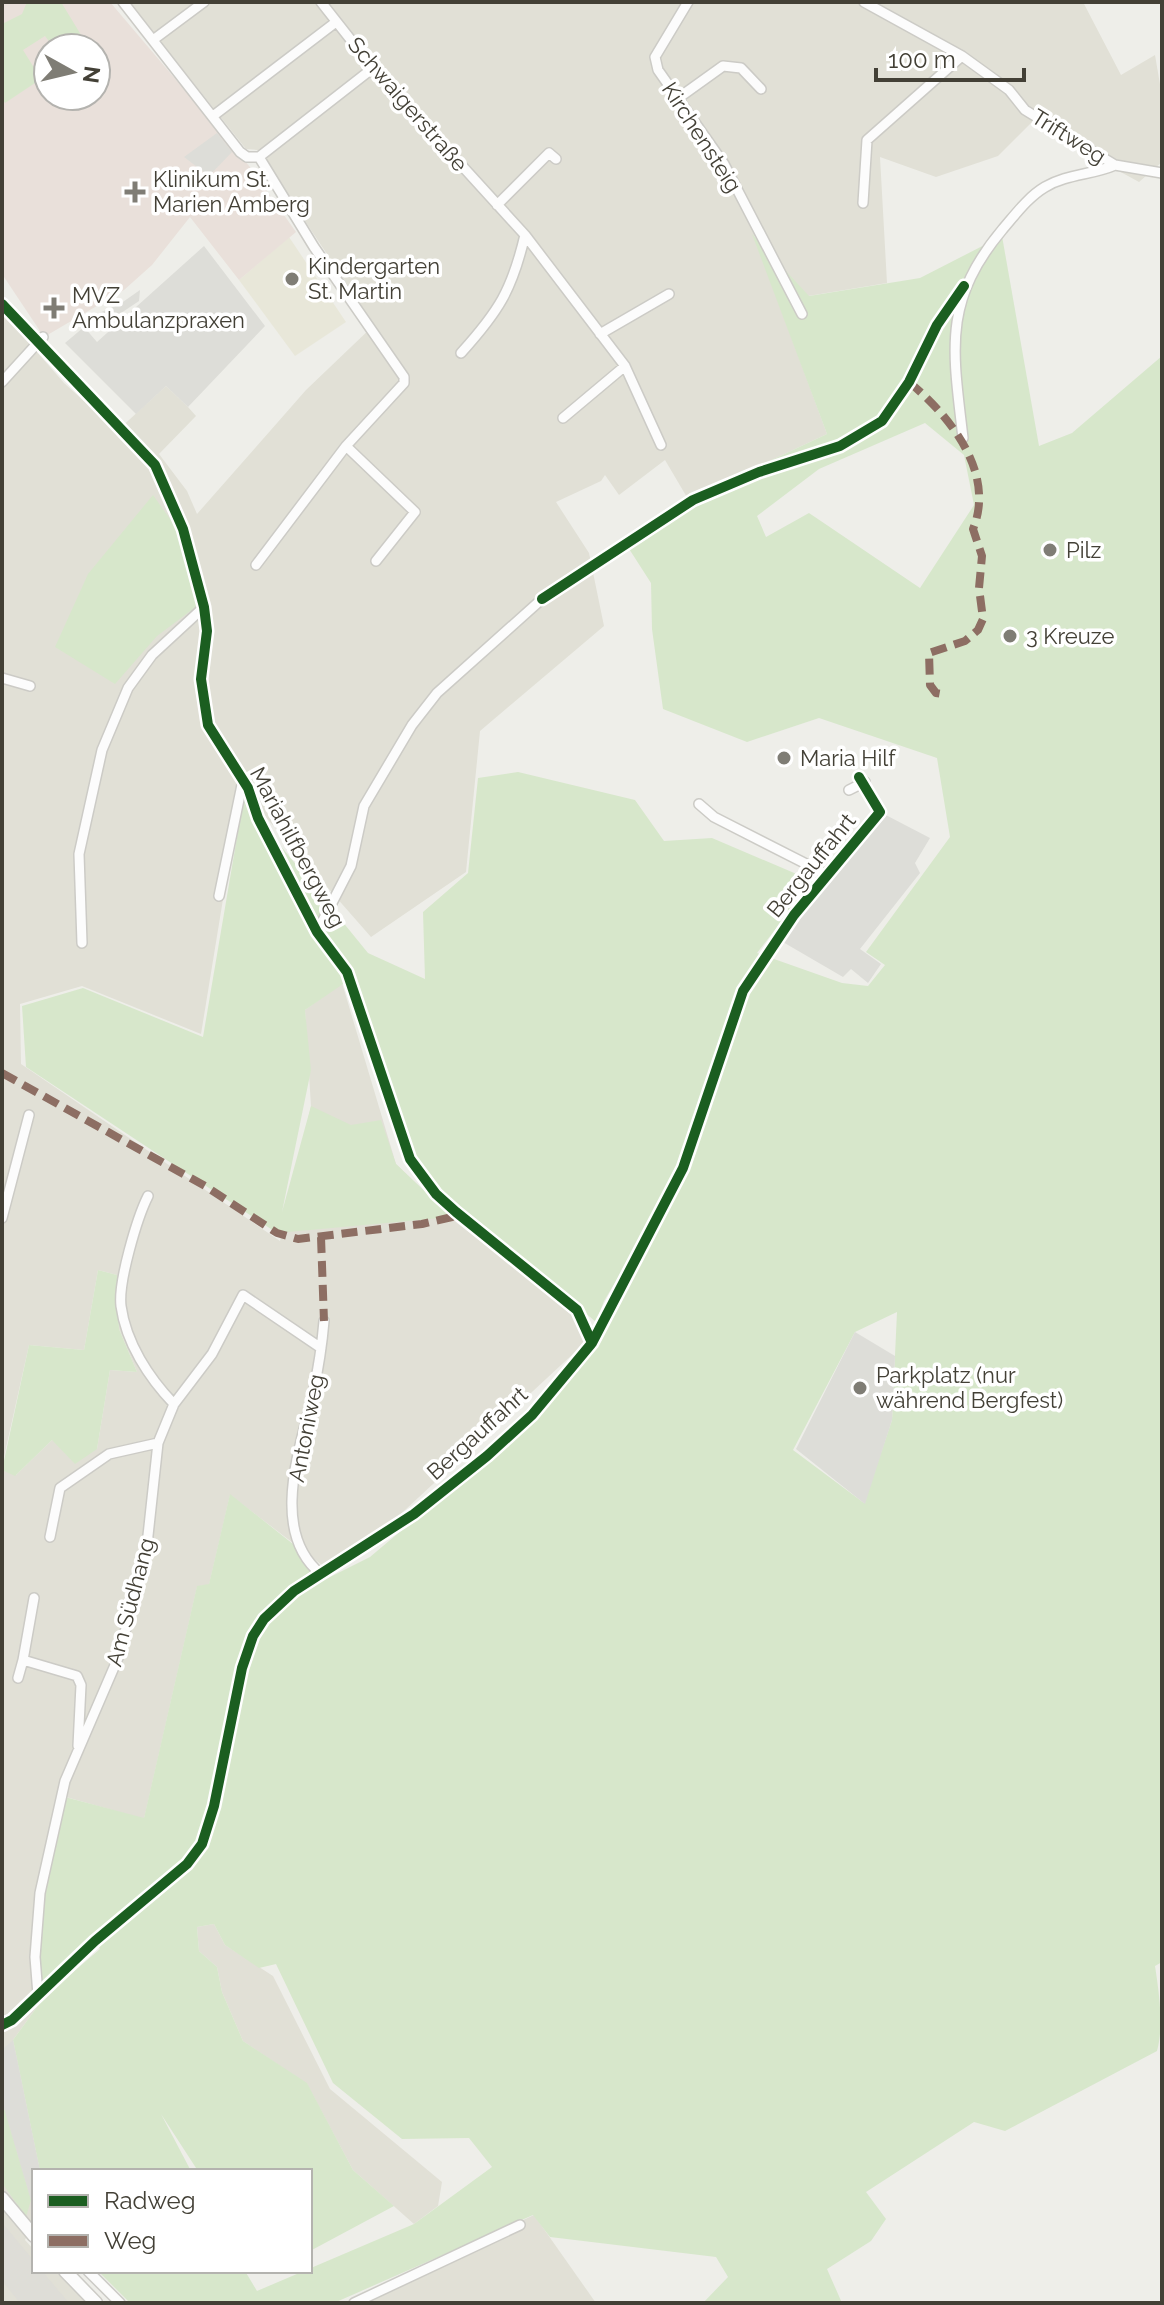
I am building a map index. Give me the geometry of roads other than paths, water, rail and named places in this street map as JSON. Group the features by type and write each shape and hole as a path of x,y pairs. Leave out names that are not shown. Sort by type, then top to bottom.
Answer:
{"street":[{"path":"123,2 240,152 259,157 314,247 404,377 404,383 346,446 256,565"},
{"path":"153,40 204,2"},
{"name":"Schwaigerstraße","path":"321,2 373,68 525,235 625,366 661,445"},
{"name":"Triftweg","path":"864,2 962,56 1009,90 1025,110 1115,165 1162,173"},
{"name":"Kirchensteig","path":"686,3 655,57 658,70 724,164 802,314"},
{"path":"213,116 336,22"},
{"path":"863,203 867,140 962,56"},
{"path":"677,99 723,66 741,68 761,89"},
{"path":"259,157 373,68"},
{"path":"497,205 549,153 556,159"},
{"path":"963,438 955,329 964,286 989,245 1043,188 1068,176 1101,171 1115,165"},
{"path":"461,353 491,318 510,288 525,235"},
{"path":"600,334 669,294"},
{"name":"Mariahilfbergweg","path":"2,304 40,340 155,465 183,529 204,607 207,631 201,679 203,713 220,748 243,780 258,818 317,932 347,972 410,1159 436,1194 577,1310 592,1343"},
{"path":"2,382 40,340"},
{"path":"563,418 625,366"},
{"path":"346,446 415,512 376,561"},
{"path":"317,932 351,866 364,806 412,725 437,693 542,599"},
{"path":"82,943 79,854 102,750 128,688 152,655 204,607"},
{"path":"2,678 30,686"},
{"name":"Bergauffahrt","path":"2,2025 12,2020 118,1920 187,1864 202,1844 214,1806 242,1668 253,1636 279,1604 414,1514 487,1456 532,1415 592,1343 683,1168 743,991 769,948 826,874 880,812 862,779 849,790"},
{"path":"219,896 243,780"},
{"path":"699,804 714,817 826,874"},
{"path":"2,1218 29,1115"},
{"path":"148,1196 137,1219 121,1304 148,1378 174,1404"},
{"name":"Am Südhang","path":"38,1995 35,1957 40,1893 65,1781 118,1658 146,1554 158,1443 174,1404 212,1354 243,1295 321,1348"},
{"name":"Antoniweg","path":"321,1574 307,1563 297,1537 292,1481 324,1321"},
{"path":"50,1537 60,1488 109,1454 158,1443"},
{"path":"18,1678 34,1598"},
{"name":"Am Südhang","path":"23,1660 77,1676 81,1685 77,1753"},
{"path":"2,2198 32,2230"},
{"path":"354,2303 520,2225"},
{"path":"67,2273 96,2303"},
{"path":"90,2273 120,2303"}],"place":[{"name":"Klinikum St. Marien Amberg","path":"135,192"},
{"name":"Kindergarten St. Martin","path":"292,279"},
{"name":"MVZ Ambulanzpraxen","path":"54,308"},
{"name":"Pilz","path":"1050,550"},
{"name":"3 Kreuze","path":"1010,636"},
{"name":"Maria Hilf","path":"784,758"},
{"name":"Parkplatz (nur während Bergfest)","path":"860,1388"}]}
